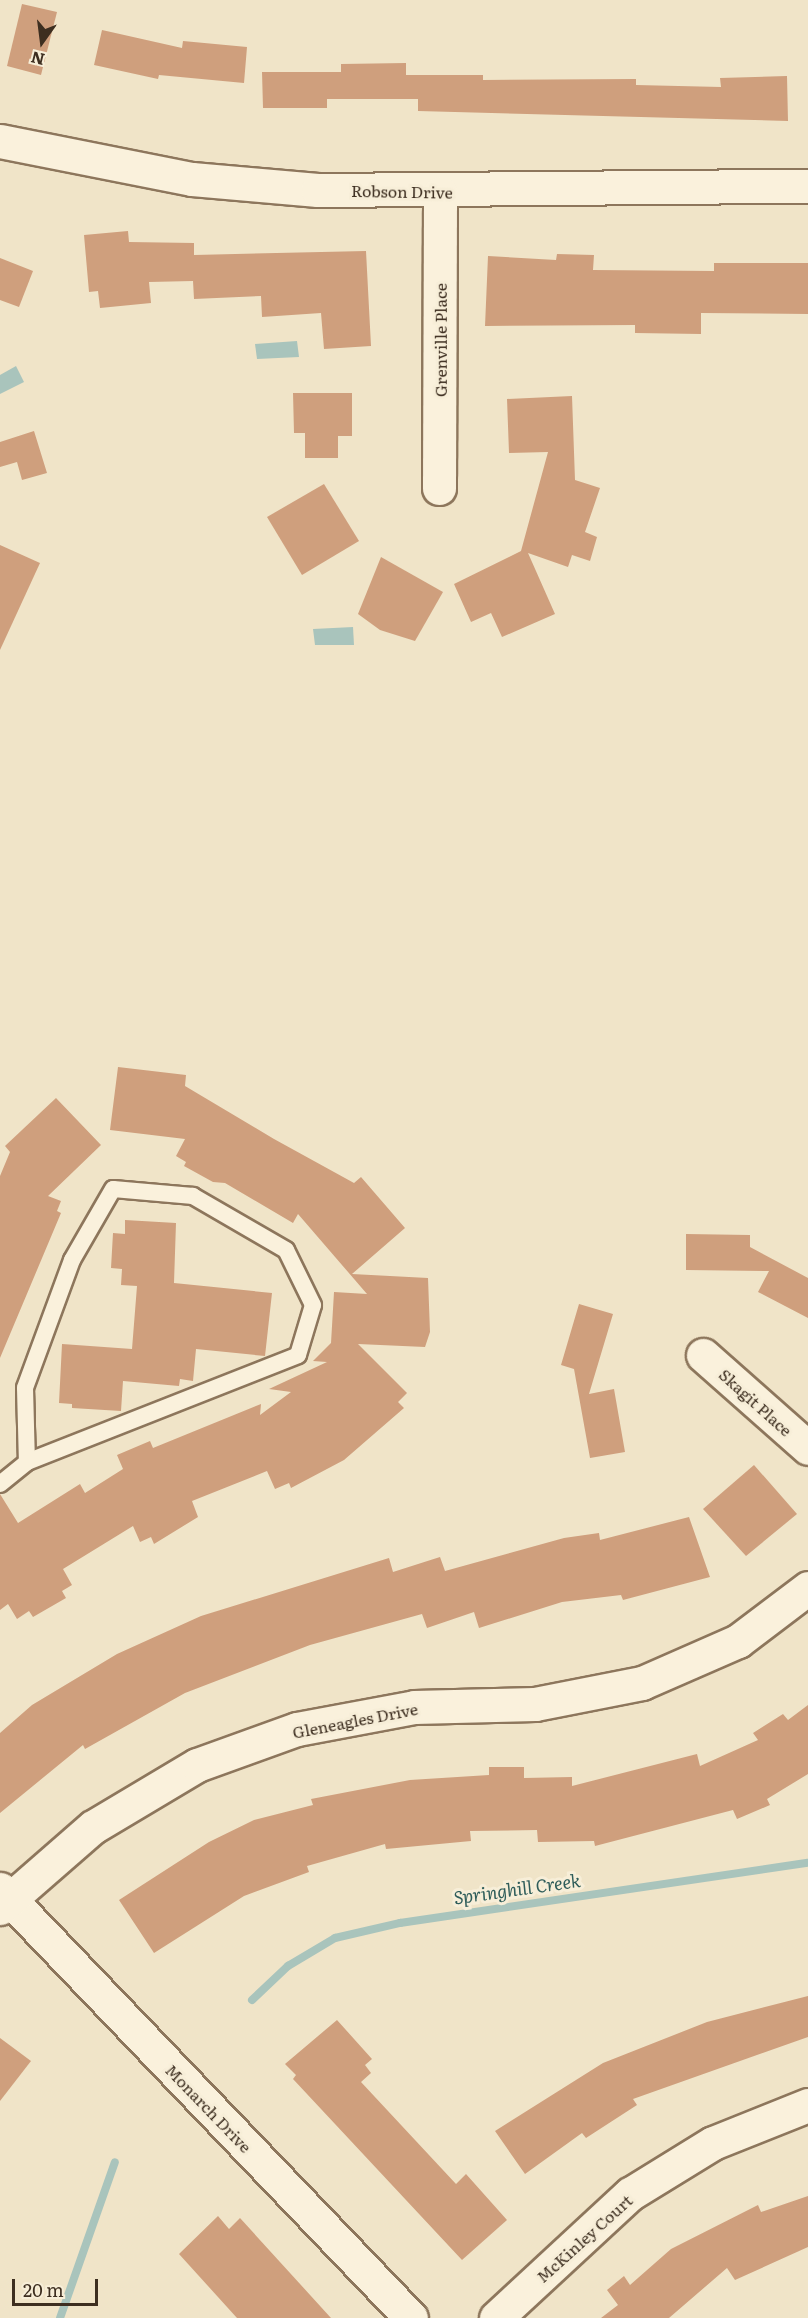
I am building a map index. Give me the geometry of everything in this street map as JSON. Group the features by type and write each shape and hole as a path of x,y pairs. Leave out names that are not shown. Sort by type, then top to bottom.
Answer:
{"street":[{"name":"Robson Drive","path":"0,141 192,179 440,192 808,186"},
{"name":"Grenville Place","path":"439,488 440,192"},
{"name":"Skagit Place","path":"703,1355 808,1448"},
{"name":"Gleneagles Drive","path":"3,1898 93,1827 197,1765 297,1730 403,1710 535,1704 642,1683 738,1641 808,1588"},
{"name":"Monarch Drive","path":"3,1898 411,2318"},
{"name":"McKinley Court","path":"496,2318 630,2194 712,2143 808,2105"}],"lane":[{"path":"0,1484 27,1462 298,1355 313,1305 286,1250 193,1196 113,1189 72,1260 25,1388 27,1462"}],"water":[{"path":"297,341 299,357 257,359 255,344"},
{"path":"16,366 24,382 0,394 0,375"},
{"path":"353,627 354,645 315,645 313,629"}],"building":[{"path":"22,4 57,12 41,75 7,66"},
{"path":"102,30 182,48 183,41 247,47 244,83 159,75 158,79 94,65"},
{"path":"406,63 406,75 483,75 483,80 636,79 636,85 721,87 720,78 787,76 788,121 418,111 418,99 327,99 327,108 263,108 262,72 341,72 341,64"},
{"path":"128,231 129,242 194,243 194,255 366,251 371,346 324,349 321,313 262,317 261,296 194,299 193,281 149,282 151,303 100,308 98,291 89,292 84,235"},
{"path":"557,254 594,255 593,270 714,271 714,263 808,263 808,314 701,313 701,334 635,333 635,325 485,326 488,256 556,260"},
{"path":"0,258 33,271 19,307 0,300"},
{"path":"293,393 352,393 352,436 338,436 338,458 305,458 305,433 294,433"},
{"path":"572,396 575,480 600,488 585,532 597,537 590,561 572,555 568,567 528,553 555,614 502,637 491,613 471,622 454,584 521,551 548,452 509,453 507,399"},
{"path":"34,431 47,473 22,480 17,462 0,467 0,442"},
{"path":"324,484 359,541 302,575 267,517"},
{"path":"0,545 40,563 0,650"},
{"path":"381,557 443,592 415,641 380,630 358,614"},
{"path":"118,1067 186,1075 185,1086 274,1139 354,1183 361,1177 405,1228 352,1274 428,1278 430,1332 425,1347 358,1344 407,1393 398,1402 404,1408 344,1460 291,1488 289,1483 275,1489 267,1471 192,1501 198,1517 154,1544 151,1537 140,1542 133,1526 63,1569 72,1585 62,1591 66,1598 33,1617 29,1611 17,1619 8,1604 0,1610 0,1494 18,1523 80,1484 85,1493 123,1469 117,1455 150,1441 153,1448 261,1404 260,1415 291,1392 269,1389 327,1362 313,1361 331,1343 334,1292 367,1294 298,1214 293,1223 225,1183 213,1182 184,1166 186,1162 176,1156 185,1139 110,1130"},
{"path":"56,1098 101,1145 48,1196 61,1201 57,1211 61,1213 0,1358 0,1176 10,1152 5,1146"},
{"path":"125,1220 176,1223 174,1283 272,1293 265,1356 196,1349 193,1381 180,1379 179,1386 123,1381 121,1411 72,1408 72,1404 59,1403 62,1344 132,1349 137,1286 121,1285 122,1269 111,1268 113,1233 125,1234"},
{"path":"686,1234 750,1235 750,1247 808,1278 808,1318 758,1292 769,1271 686,1270"},
{"path":"579,1304 613,1314 589,1394 614,1389 625,1452 590,1458 574,1369 561,1365"},
{"path":"754,1465 797,1514 746,1556 703,1509"},
{"path":"689,1517 710,1577 623,1600 621,1595 562,1602 479,1628 474,1612 427,1628 422,1614 310,1645 185,1693 85,1749 83,1745 0,1813 0,1733 32,1705 117,1654 201,1616 389,1558 393,1572 440,1557 445,1571 564,1538 599,1533 600,1540"},
{"path":"808,1705 808,1774 767,1799 770,1805 737,1819 733,1810 595,1846 594,1841 538,1842 537,1830 470,1831 471,1841 386,1849 385,1844 307,1866 309,1872 244,1896 154,1953 119,1900 209,1842 254,1820 313,1805 311,1799 410,1780 489,1775 489,1767 524,1767 524,1778 572,1777 572,1786 697,1754 700,1766 758,1740 753,1733 783,1714 788,1720"},
{"path":"808,1996 808,2037 633,2099 637,2105 586,2138 582,2133 525,2174 495,2131 603,2063 707,2022"},
{"path":"337,2020 372,2059 365,2065 371,2073 361,2082 456,2184 466,2174 507,2220 462,2260 293,2079 296,2075 285,2064"},
{"path":"0,2038 31,2061 0,2101"},
{"path":"808,2196 808,2247 735,2280 727,2268 669,2318 601,2318 618,2305 607,2290 624,2276 630,2285 671,2249 758,2205 761,2212"},
{"path":"218,2216 229,2229 240,2218 331,2318 237,2318 179,2254"}],"waterway":[{"name":"Springhill Creek","path":"252,2000 288,1966 335,1938 400,1923 808,1863"},
{"name":"Springhill Creek","path":"60,2318 115,2162"}]}
